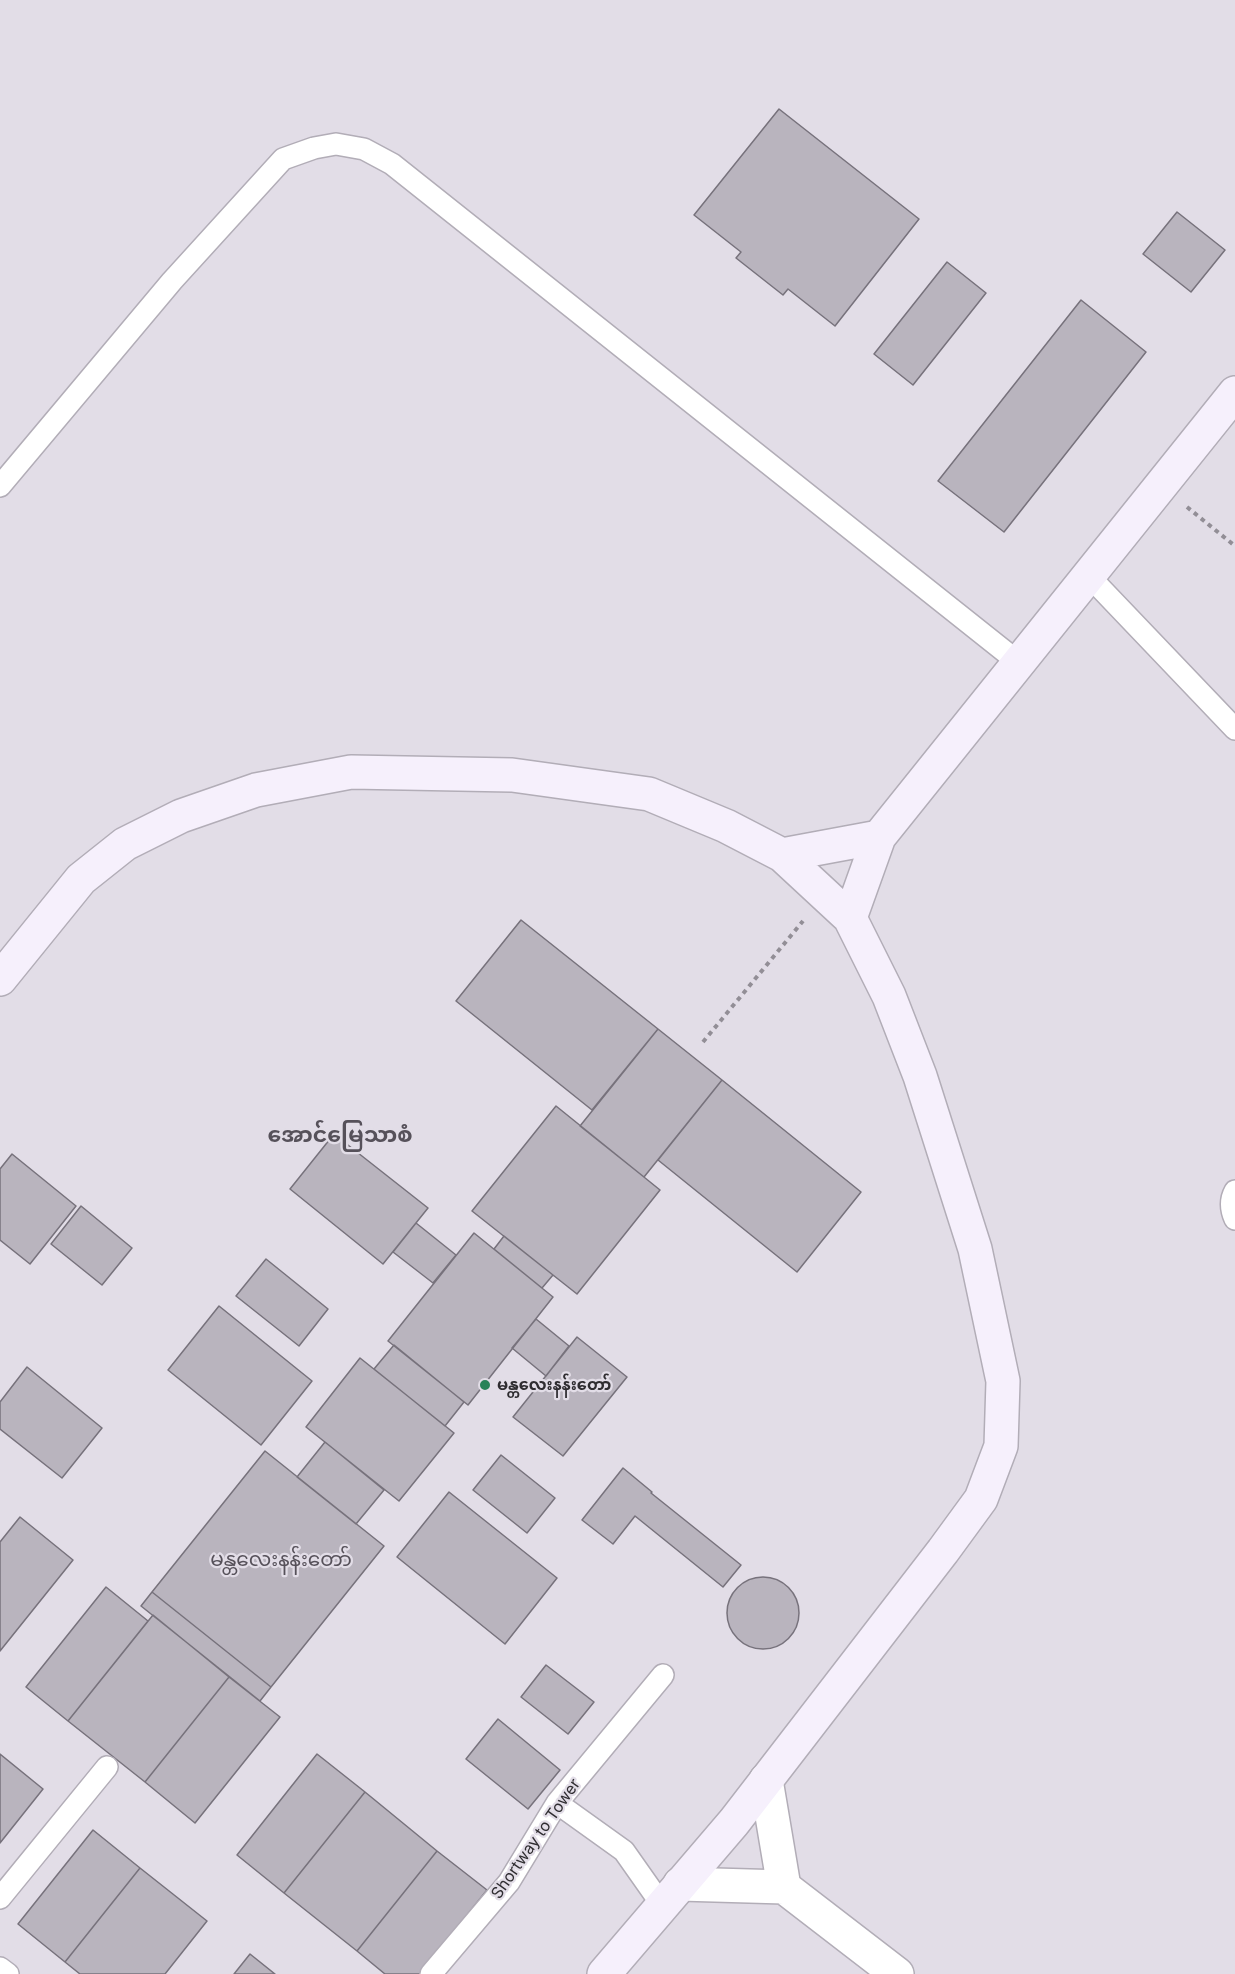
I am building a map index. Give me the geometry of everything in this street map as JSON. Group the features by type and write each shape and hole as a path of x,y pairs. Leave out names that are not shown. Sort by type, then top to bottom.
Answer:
{"street":[{"path":"850,918 879,837 1235,393"},
{"path":"0,979 81,879 125,844 181,816 256,790 351,772 512,775 649,794 726,826 782,855 850,918 889,996 920,1076 975,1249 1004,1381 1001,1446 981,1498 943,1551 734,1822 604,1974"},
{"path":"782,855 879,837"},
{"path":"766,1780 784,1887"},
{"path":"671,1895 784,1887 897,1974"}],"lane":[{"path":"0,486 172,281 283,159 314,148 336,144 364,149 392,164 1018,662"},
{"path":"1088,575 1235,729"},
{"path":"1235,1191 1232,1211 1235,1219"},
{"name":"Shortway to Tower","path":"431,1974 509,1882 557,1803 663,1675"},
{"path":"0,1898 107,1767"},
{"path":"557,1803 624,1851 671,1895"},
{"path":"0,1968 8,1974"}],"path":[{"path":"1160,485 1235,546"},
{"path":"703,1042 823,894"}],"building":[{"path":"779,109 919,219 835,326 788,289 783,295 736,258 741,252 694,215"},
{"path":"1177,212 1225,250 1191,292 1143,254"},
{"path":"947,262 986,293 913,385 874,354"},
{"path":"1081,300 1146,352 1004,532 938,481"},
{"path":"521,920 658,1029 592,1110 456,1001"},
{"path":"658,1029 722,1080 644,1177 580,1126"},
{"path":"722,1080 861,1192 797,1272 658,1160"},
{"path":"556,1106 660,1190 577,1294 472,1211"},
{"path":"334,1134 428,1208 383,1264 290,1189"},
{"path":"12,1154 76,1206 30,1264 0,1240 0,1169"},
{"path":"81,1206 132,1248 102,1285 51,1244"},
{"path":"416,1223 456,1255 433,1283 393,1252"},
{"path":"474,1233 553,1297 468,1405 388,1341"},
{"path":"504,1236 553,1275 542,1288 494,1249"},
{"path":"266,1259 328,1309 299,1346 236,1296"},
{"path":"219,1306 312,1381 261,1445 168,1370"},
{"path":"536,1319 569,1346 546,1376 512,1348"},
{"path":"577,1337 627,1377 563,1456 513,1417"},
{"path":"394,1345 464,1402 445,1426 374,1369"},
{"path":"360,1358 454,1433 399,1501 306,1427"},
{"path":"27,1367 102,1428 62,1478 0,1429 0,1402"},
{"path":"325,1442 384,1490 356,1524 297,1477"},
{"path":"265,1451 384,1546 271,1687 152,1592"},
{"path":"501,1455 555,1498 527,1533 473,1490"},
{"path":"623,1468 741,1565 723,1587 635,1516 613,1544 582,1520"},
{"path":"449,1492 557,1578 505,1644 397,1557"},
{"path":"20,1517 73,1560 0,1651 0,1542"},
{"path":"763,1577 783,1583 793,1593 799,1613 793,1633 783,1643 763,1649 743,1643 733,1633 727,1613 733,1593 743,1583"},
{"path":"106,1587 148,1621 68,1721 26,1687"},
{"path":"152,1592 271,1687 260,1701 141,1606"},
{"path":"153,1615 229,1677 145,1782 68,1721"},
{"path":"546,1665 594,1702 568,1734 521,1697"},
{"path":"229,1677 280,1717 195,1823 145,1782"},
{"path":"498,1719 560,1770 528,1809 466,1759"},
{"path":"0,1754 43,1789 0,1843"},
{"path":"317,1754 365,1792 284,1893 237,1855"},
{"path":"365,1792 437,1851 357,1951 284,1893"},
{"path":"93,1830 140,1868 65,1962 18,1924"},
{"path":"437,1851 487,1890 420,1974 385,1974 357,1951"},
{"path":"140,1868 207,1921 165,1974 80,1974 65,1962"},
{"path":"250,1954 275,1974 234,1974"}],"place":[{"name":"မန္တလေးနန်းတော်","path":"485,1385"}],"district":[{"name":"အောင်မြေသာစံ","path":"340,1135"},
{"name":"မန္တလေးနန်းတော်","path":"281,1560"}]}
